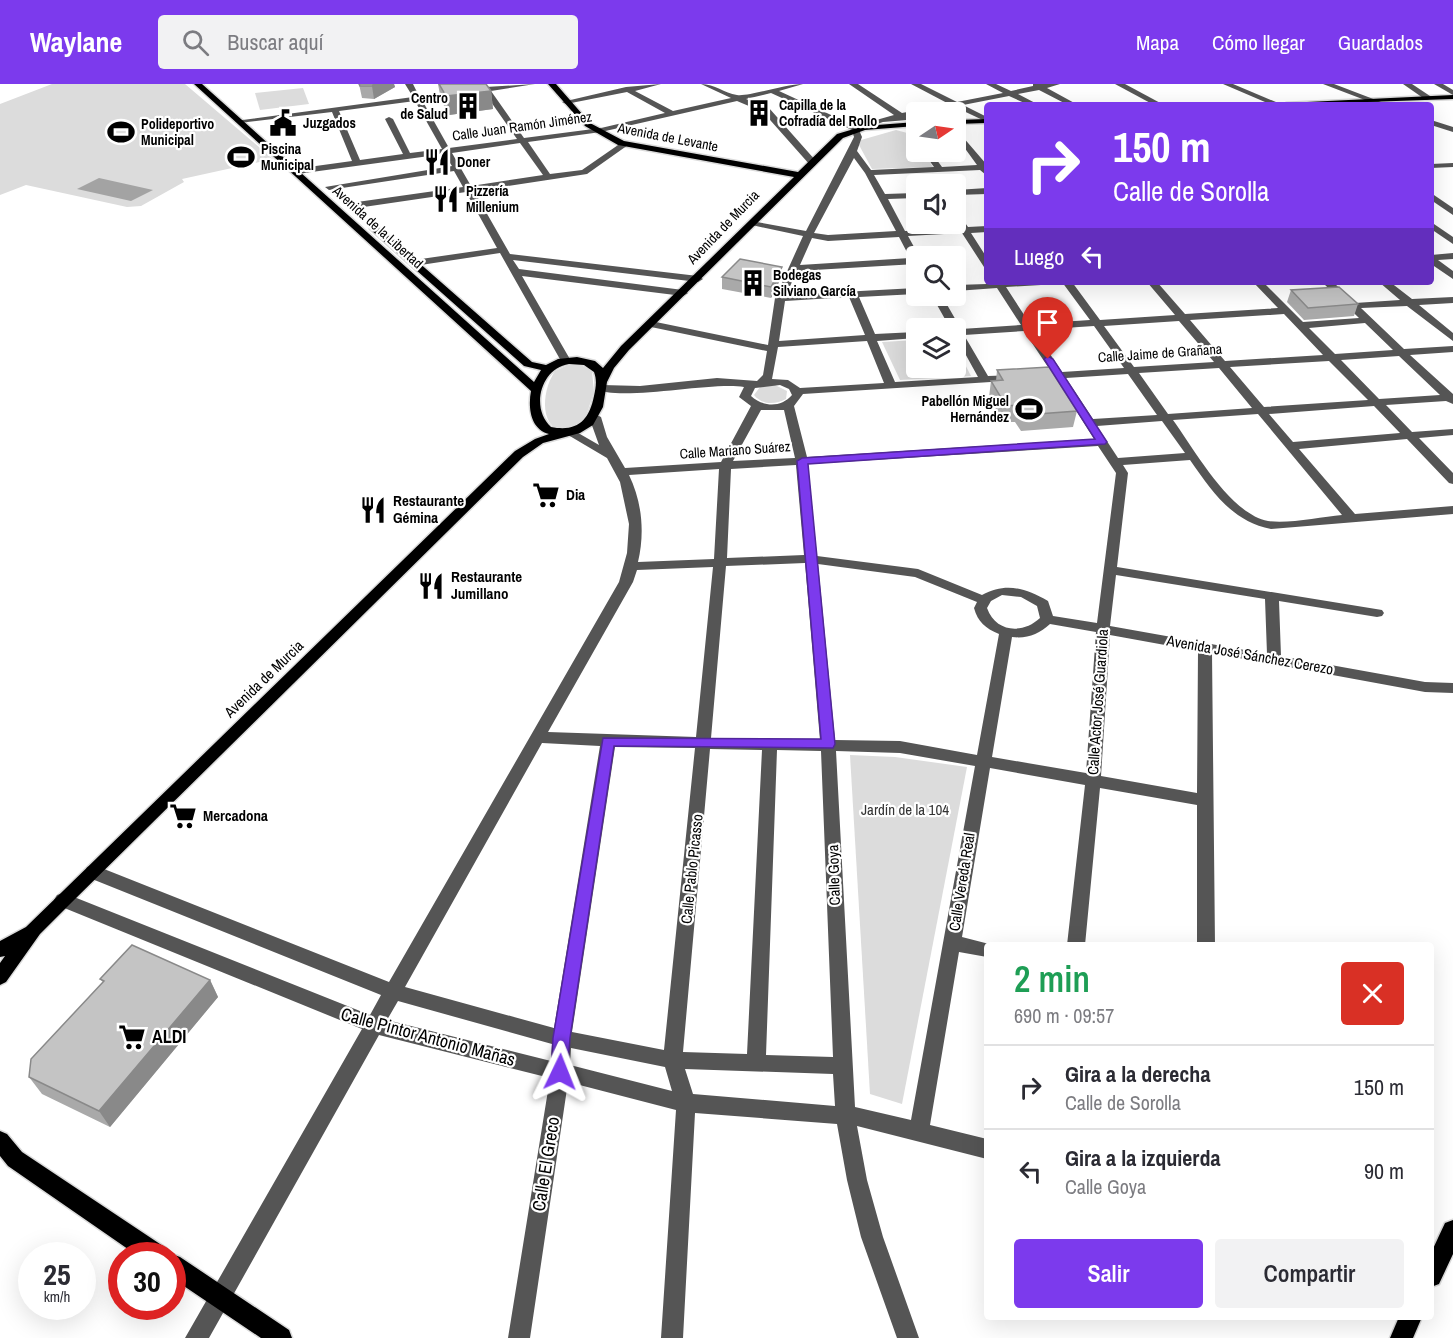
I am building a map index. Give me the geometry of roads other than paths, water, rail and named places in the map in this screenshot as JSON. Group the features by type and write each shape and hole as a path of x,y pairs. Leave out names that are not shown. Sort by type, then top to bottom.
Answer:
{"main road":[{"name":"Avenida de la Libertad","path":"198,84 244,120 537,391"},
{"path":"211,84 244,120 309,169 528,363 549,369"},
{"name":"Avenida de Levante","path":"552,84 593,131 624,145 800,175"},
{"path":"1351,102 1453,95"},
{"path":"966,121 984,120"},
{"path":"855,129 906,125"},
{"name":"Avenida de Murcia","path":"623,351 840,136 855,129"},
{"path":"519,454 532,435 536,416 537,391 549,369 566,361 584,361 623,351"},
{"path":"519,454 539,441 584,428 595,417 602,385 609,368 623,351"},
{"path":"584,361 597,367 602,385"},
{"path":"536,416 547,430 567,432"},
{"name":"Avenida de Murcia","path":"0,977 34,929 519,454"},
{"name":"Avenida de Murcia","path":"0,950 34,929"},
{"path":"0,1141 7,1157 138,1242"},
{"path":"1434,1270 1453,1231"},
{"path":"186,1274 281,1338"},
{"path":"1401,1338 1410,1320"}],"street":[{"path":"410,84 566,361"},
{"path":"244,120 531,84"},
{"path":"618,84 671,113"},
{"path":"566,102 657,84"},
{"path":"705,84 766,110 813,163"},
{"path":"602,385 631,391 731,381 757,383 783,382 797,391 796,400 788,405 769,408 757,406 745,397 745,393 757,383 768,376 780,298 809,234 854,151 858,137 855,129 759,84"},
{"name":"Calle Juan Ramón Jiménez","path":"297,171 593,131 799,84"},
{"path":"853,84 906,120"},
{"path":"915,84 953,102"},
{"path":"990,84 1029,102"},
{"path":"966,102 1056,84"},
{"path":"1119,84 1154,102"},
{"path":"1227,84 1272,102"},
{"path":"1327,84 1376,102"},
{"path":"1407,84 1429,98"},
{"path":"1438,84 1453,95"},
{"path":"1037,86 1068,102"},
{"path":"486,89 548,177"},
{"path":"334,108 357,162"},
{"path":"966,109 984,118"},
{"path":"855,129 869,123 906,115"},
{"path":"389,119 406,155"},
{"path":"1434,123 1453,130"},
{"path":"966,144 984,168"},
{"path":"346,203 584,172 624,145"},
{"path":"854,151 869,173 908,246"},
{"path":"387,158 406,197"},
{"path":"934,162 939,169"},
{"path":"1434,166 1453,165"},
{"path":"346,203 397,177 458,168"},
{"path":"869,173 928,174 939,169 984,169"},
{"path":"966,192 984,191"},
{"path":"882,197 906,196"},
{"path":"1436,203 1453,202"},
{"path":"1436,203 1453,212"},
{"path":"751,224 828,238 906,234"},
{"path":"1434,227 1453,241"},
{"path":"966,230 984,229"},
{"path":"966,232 984,260"},
{"path":"414,263 506,253 698,279"},
{"path":"1434,258 1453,256"},
{"path":"1434,260 1453,276"},
{"path":"793,268 906,261"},
{"path":"516,272 683,293"},
{"path":"966,287 984,285"},
{"path":"1000,285 1115,462 1192,456"},
{"path":"1068,285 1132,370 1192,456 1230,504 1255,522 1271,525 1453,510"},
{"path":"1155,285 1352,519"},
{"path":"1262,285 1279,297 1286,311 1378,401 1453,480"},
{"path":"1328,285 1333,294 1353,306 1452,398"},
{"path":"1388,285 1453,338"},
{"path":"780,298 906,292"},
{"path":"853,295 891,385"},
{"path":"1353,306 1453,300"},
{"path":"966,330 1028,328 1286,311"},
{"path":"1300,325 1368,320"},
{"path":"651,324 774,347 906,336"},
{"path":"966,347 985,380"},
{"name":"Calle Jaime de Grañana","path":"797,391 1453,349"},
{"path":"1090,423 1378,401 1452,398"},
{"name":"Calle Goya","path":"788,405 802,461 828,744 845,1115 857,1180 872,1237 908,1338"},
{"name":"Calle Pablo Picasso","path":"672,1338 686,1103 673,1060 720,562 725,466 757,406"},
{"path":"196,1338 626,582 637,543 636,521 618,465 597,428 595,417"},
{"path":"567,432 592,442 618,465"},
{"path":"1291,446 1453,432"},
{"name":"Calle Mariano Suárez","path":"618,465 725,466 1102,442"},
{"name":"Calle Actor José Guardiola","path":"1076,942 1093,780 1103,629 1122,473 1115,462"},
{"path":"632,566 811,559 918,573 983,600"},
{"path":"1110,570 1377,613"},
{"path":"1000,591 1024,593 1043,604 1047,620 1042,627 1033,632 1006,632 995,628 980,615 980,607 983,600 1000,591"},
{"path":"1272,596 1274,660"},
{"name":"Avenida José Sánchez Cerezo","path":"1047,620 1425,687 1453,688"},
{"name":"Calle Vereda Real","path":"919,1131 1006,632"},
{"path":"1205,647 1206,942"},
{"path":"536,737 608,741 900,747 1206,800"},
{"name":"Calle El Greco","path":"519,1338 608,741"},
{"path":"756,1063 770,743"},
{"path":"93,872 393,992 562,1038 673,1060 841,1066"},
{"name":"Calle Pintor Antonio Mañas","path":"63,900 373,1025 686,1103 863,1117 984,1148"},
{"path":"952,943 984,949"}],"place":[{"name":"Centro de Salud","path":"468,106"},
{"name":"Capilla de la Cofradía del Rollo","path":"759,113"},
{"name":"Juzgados","path":"283,123"},
{"name":"Polideportivo Municipal","path":"121,132"},
{"name":"Piscina Municipal","path":"241,157"},
{"name":"Doner","path":"437,162"},
{"name":"Pizzería Millenium","path":"446,199"},
{"name":"Bodegas Silviano García","path":"753,283"},
{"name":"Pabellón Miguel Hernández","path":"1029,409"},
{"name":"Dia","path":"546,495"},
{"name":"Restaurante Gémina","path":"373,510"},
{"name":"Restaurante Jumillano","path":"431,586"},
{"name":"Mercadona","path":"183,816"},
{"name":"ALDI","path":"132,1037"}],"park label":[{"name":"Jardín de la 104","path":"905,810"}]}
